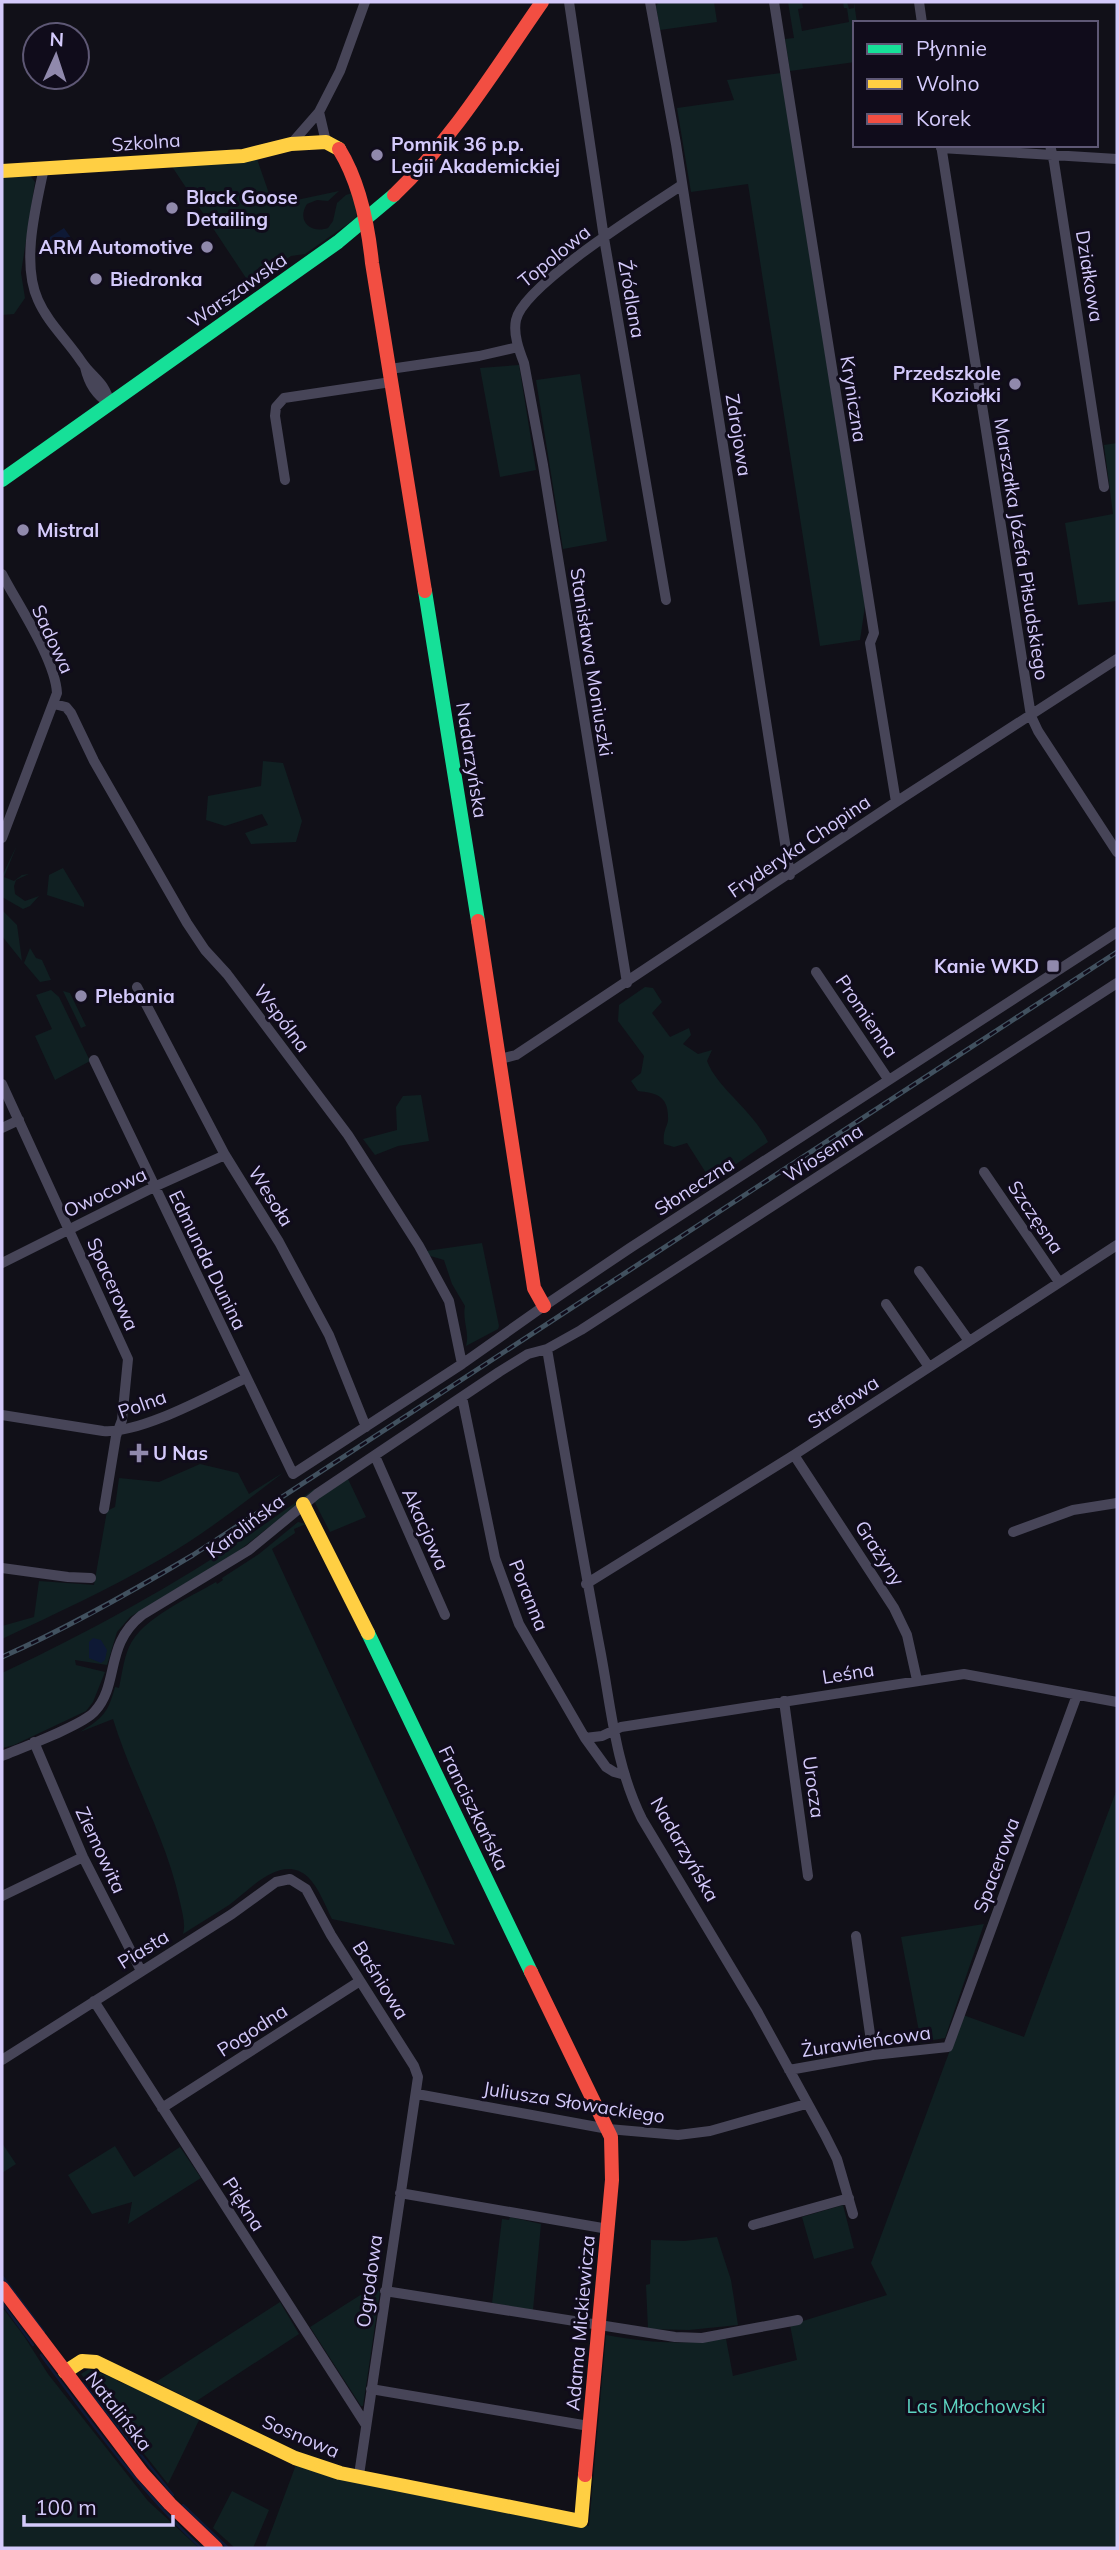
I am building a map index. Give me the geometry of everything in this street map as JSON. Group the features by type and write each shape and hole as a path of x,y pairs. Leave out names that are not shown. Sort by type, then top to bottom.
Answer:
{"street":[{"path":"291,144 319,113 340,71 365,2"},
{"name":"Warszawska","path":"2,480 367,219 406,183 457,124 542,2"},
{"name":"Źródlana","path":"569,2 604,238 666,600"},
{"name":"Zdrojowa","path":"650,2 682,185 790,874"},
{"name":"Kryniczna","path":"774,2 872,619 874,633 870,643 896,802"},
{"path":"919,2 922,21"},
{"path":"319,113 326,142 342,152 367,219"},
{"name":"Szkolna","path":"2,171 243,156 291,144 326,142"},
{"path":"941,147 1051,149 1117,159"},
{"name":"Marszałka Józefa Piłsudskiego","path":"941,147 1031,716 1038,731 1117,852"},
{"name":"Działkowa","path":"1051,149 1104,487"},
{"path":"44,168 30,248 31,278 38,302 48,318 85,367 106,389 110,404"},
{"name":"Topolowa","path":"518,347 516,320 525,303 538,288 604,238 682,185"},
{"name":"Nadarzyńska","path":"367,219 534,1288 544,1306"},
{"path":"285,480 275,416 279,401 284,398 518,347"},
{"name":"Stanisława Moniuszki","path":"518,347 524,363 543,465 627,983"},
{"name":"Sadowa","path":"2,574 38,641 53,675 57,693 2,838"},
{"name":"Fryderyka Chopina","path":"500,1059 516,1055 896,802 1117,659"},
{"name":"Wspólna","path":"54,704 66,707 71,713 94,761 199,941 227,974 348,1135 391,1201 449,1301 462,1364"},
{"name":"Słoneczna","path":"293,1474 888,1079 1117,932"},
{"name":"Promienna","path":"817,972 888,1079"},
{"name":"Wiosenna","path":"547,1349 581,1330 1117,982"},
{"name":"Wesoła","path":"137,987 225,1155 279,1242 329,1335 366,1427"},
{"name":"Edmunda Dunina","path":"94,1060 293,1474"},
{"name":"Spacerowa","path":"2,1084 128,1359 122,1420 104,1508"},
{"path":"2,1128 19,1120"},
{"name":"Owocowa","path":"2,1263 154,1187 225,1155"},
{"name":"Szczęsna","path":"984,1172 1059,1282"},
{"name":"Strefowa","path":"586,1584 794,1455 1117,1245"},
{"path":"919,1270 969,1341"},
{"path":"886,1304 929,1367"},
{"name":"Nadarzyńska","path":"547,1349 586,1584 625,1775 642,1819 722,1952 837,2159 853,2214"},
{"name":"Karolińska","path":"2,1756 86,1719 95,1712 104,1697 119,1642 136,1619 249,1550 303,1504 528,1354 547,1349"},
{"name":"Polna","path":"2,1415 118,1431 142,1426 246,1378"},
{"name":"Poranna","path":"463,1397 495,1558 519,1624 585,1738 606,1767 614,1773 625,1775"},
{"name":"Grażyny","path":"794,1455 894,1608 906,1635 917,1680"},
{"name":"Akacjowa","path":"375,1456 445,1615"},
{"path":"1013,1532 1073,1510 1117,1503"},
{"name":"Franciszkańska","path":"303,1504 608,2129"},
{"path":"2,1568 92,1578"},
{"name":"Leśna","path":"585,1738 602,1736 614,1730 968,1674 1117,1702"},
{"name":"Spacerowa","path":"948,2047 1077,1695"},
{"name":"Urocza","path":"784,1702 808,1876"},
{"name":"Ziemowita","path":"34,1742 83,1857 141,1971"},
{"path":"2,1896 83,1857"},
{"name":"Piasta","path":"2,2060 232,1914 276,1882 290,1879 304,1888"},
{"name":"Baśniowa","path":"304,1888 415,2068 418,2077 417,2094"},
{"path":"856,1936 873,2056"},
{"name":"Pogodna","path":"162,2108 360,1981"},
{"name":"Piękna","path":"94,2001 366,2425"},
{"name":"Żurawieńcowa","path":"789,2070 948,2047"},
{"name":"Juliusza Słowackiego","path":"417,2094 608,2129 684,2135 806,2104"},
{"name":"Ogrodowa","path":"359,2475 413,2105 417,2094"},
{"name":"Adama Mickiewicza","path":"581,2521 608,2228 612,2140 608,2129"},
{"path":"400,2193 608,2228"},
{"path":"753,2225 849,2198"},
{"name":"Natalińska","path":"2,2288 142,2473 216,2548"},
{"path":"385,2291 675,2337 702,2338 798,2320"},
{"name":"Sosnowa","path":"65,2372 82,2361 96,2362 295,2458 340,2473 581,2521"},
{"path":"371,2389 589,2426"}],"green space":[{"path":"659,2 714,2 717,22 660,30 656,6"},
{"path":"788,2 802,2 803,8 798,9 802,31 849,22 847,8 844,8 843,2 847,2 849,9 854,8 854,2 857,21 853,21 853,62 790,71 785,39 794,38"},
{"path":"781,73 865,606 860,640 820,646 748,184 691,192 677,108 734,100 727,80"},
{"path":"257,159 273,205 339,191 328,201 317,200 307,204 303,216 311,228 328,228 333,221 337,203 346,195 352,193 359,211 355,219 305,254 291,256 250,284 171,165"},
{"path":"29,174 35,182 21,273 25,298 14,314 2,315 2,176"},
{"path":"519,365 536,470 500,477 480,368"},
{"path":"580,374 607,541 563,549 536,380"},
{"path":"1117,443 1117,601 1078,605 1065,523 1113,514 1104,445"},
{"path":"263,761 283,763 302,821 296,842 251,844 245,833 268,825 262,814 225,826 206,820 208,796 261,786"},
{"path":"17,845 4,877 14,881 22,875 29,874 16,880 15,894 25,901 39,896 23,909 2,897 2,876"},
{"path":"63,868 84,907 47,895 49,875"},
{"path":"2,910 17,925 22,961 2,936"},
{"path":"30,948 36,958 42,960 51,980 40,982 24,963"},
{"path":"645,987 653,988 662,1002 652,1013 670,1037 689,1028 691,1035 683,1044 698,1054 712,1050 707,1061 712,1071 754,1120 768,1142 719,1176 708,1176 687,1143 674,1147 664,1144 668,1120 666,1104 655,1094 638,1091 631,1081 641,1073 644,1056 618,1021 619,1005"},
{"path":"51,990 59,997 90,1061 55,1080 35,1036 52,1029 36,995"},
{"path":"63,991 70,993 86,1026 81,1028"},
{"path":"421,1095 429,1141 398,1146 375,1155 363,1139 397,1130 396,1107 403,1096"},
{"path":"482,1243 499,1326 466,1346 465,1306 452,1284 444,1260 427,1255 426,1251"},
{"path":"200,1464 238,1473 249,1494 284,1472 208,1529 161,1559 2,1639 2,1626 34,1617 39,1581 94,1585 107,1511 115,1507 119,1478 159,1482"},
{"path":"348,1479 366,1517 330,1532 314,1501"},
{"path":"314,1489 315,1491 237,1552 130,1617 117,1632 107,1665 75,1660 76,1665 105,1672 93,1702 86,1711 2,1748 2,1673 83,1633 201,1566"},
{"path":"298,1522 306,1524 294,1529 295,1533 272,1549 455,1945 332,1919 312,1881 298,1871 287,1869 266,1876 229,1905 183,1934 183,1914 174,1878 113,1719 80,1732 94,1723 107,1709 115,1687 119,1688 129,1647 144,1627 180,1602 223,1580 222,1578 259,1554"},
{"name":"Las Młochowski","path":"1117,1789 1117,2548 265,2548 297,2462 589,2526 606,2335 666,2342 726,2339 733,2376 797,2360 790,2325 887,2295 871,2263 963,2015 1024,2037"},
{"path":"984,1924 945,2038 921,2042 901,1937"},
{"path":"2,2143 16,2164 2,2173"},
{"path":"115,2146 134,2177 180,2147 201,2178 128,2224 132,2202 92,2214 68,2175"},
{"path":"843,2205 854,2248 814,2259 802,2217"},
{"path":"510,2217 541,2224 533,2310 492,2303 502,2219 509,2220"},
{"path":"717,2237 731,2280 738,2325 689,2330 648,2329 646,2285 650,2284 651,2240 685,2241"},
{"path":"373,2287 380,2292 361,2406 310,2327"},
{"path":"280,2302 299,2334 195,2402 156,2382"},
{"path":"2,2307 48,2374 148,2501 199,2548 2,2548"},
{"path":"89,2369 166,2399 201,2416 168,2484 81,2374"},
{"path":"232,2491 269,2510 253,2548 235,2548 213,2528"}],"water":[{"path":"64,228 71,238 53,251 49,244 50,237"},
{"path":"93,1638 101,1640 107,1650 105,1660 101,1663 89,1658 89,1642"}],"waterway":[{"path":"2,2276 44,2332"},
{"path":"2,2303 33,2345"},
{"path":"41,2355 136,2479 201,2548"},
{"path":"83,2383 173,2495"},
{"path":"183,2505 228,2548"}],"railway":[{"path":"2,1657 99,1609 193,1555 1117,952"}],"traffic: fast":[{"path":"2,480 338,242 394,195"},
{"path":"425,591 478,921"},
{"path":"368,1633 531,1972"}],"traffic: slow":[{"path":"2,171 243,156 291,144 326,142 339,149"},
{"path":"303,1504 368,1633"},
{"path":"65,2372 82,2361 96,2362 295,2458 340,2473 581,2521 585,2475"}],"traffic: jam":[{"path":"394,195 455,127 542,2"},
{"path":"339,149 358,190 365,219 425,591"},
{"path":"478,921 534,1288 544,1306"},
{"path":"531,1972 611,2137 612,2180 585,2475"},
{"path":"2,2288 142,2473 216,2548"}],"place":[{"name":"Pomnik 36 p.p. Legii Akademickiej","path":"377,155"},
{"name":"Black Goose Detailing","path":"172,208"},
{"name":"ARM Automotive","path":"207,247"},
{"name":"Biedronka","path":"96,279"},
{"name":"Przedszkole Koziołki","path":"1015,384"},
{"name":"Mistral","path":"23,530"},
{"name":"Kanie WKD","path":"1053,966"},
{"name":"Plebania","path":"81,996"},
{"name":"U Nas","path":"139,1453"}]}
